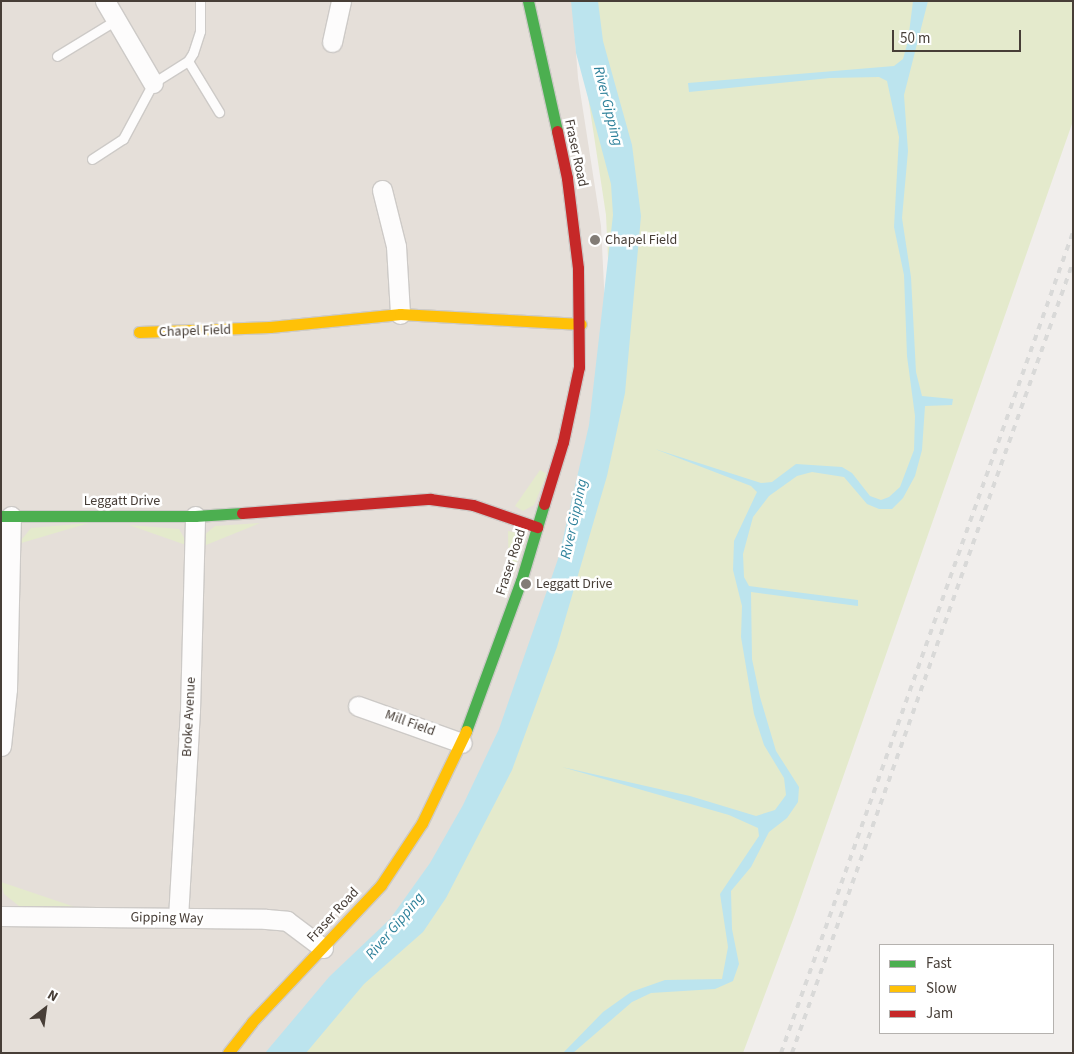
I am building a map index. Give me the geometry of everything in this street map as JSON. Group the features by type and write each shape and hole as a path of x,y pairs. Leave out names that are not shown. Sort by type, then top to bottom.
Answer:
{"street":[{"path":"105,1 153,82"},
{"path":"332,42 341,1"},
{"name":"Fraser Road","path":"228,1053 252,1022 323,948 397,863 422,823 462,743 538,527 574,394 580,324 572,206 528,1"},
{"path":"382,190 396,246 400,314"},
{"name":"Chapel Field","path":"139,332 270,327 400,314 580,324"},
{"name":"Leggatt Drive","path":"6,516 195,516 430,499 472,505 538,527"},
{"path":"1,746 6,516"},
{"name":"Broke Avenue","path":"178,918 190,710 195,516"},
{"name":"Mill Field","path":"358,706 462,743"},
{"name":"Gipping Way","path":"1,916 287,921 323,948"}],"lane":[{"path":"92,158 123,139 153,82 188,61 196,48 200,31 200,1"},
{"path":"57,56 116,20"},
{"path":"188,61 219,112"}],"shaded area":[{"path":"1,1 572,1 578,78 601,226 608,366 533,672 426,900 293,1053 1,1053"}],"green space":[{"path":"580,1 1073,1 1073,121 794,917 743,1053 293,1053 426,900 533,672 613,364 606,215 584,70"},
{"path":"540,470 547,474 534,505 523,511 515,506"},
{"path":"89,523 18,544 31,528"},
{"path":"260,523 206,545 202,544 203,536 215,526"},
{"path":"129,525 179,529 187,543 183,544"},
{"path":"508,531 520,534 523,543 509,585"},
{"path":"1,882 75,907 19,906 4,894"}],"water":[{"name":"River Gipping","path":"571,1 598,1 603,41 632,145 641,216 625,393 607,476 557,647 512,770 446,898 423,932 364,984 306,1053 265,1053 329,977 390,919 430,863 463,805 499,729 559,556 589,425 613,215 611,184 576,53"},
{"path":"913,1 928,1 904,95 908,151 902,218 911,277 916,372 922,396 953,399 952,405 925,406 922,450 915,476 903,498 892,509 879,509 867,504 844,477 812,472 797,476 769,496 753,517 743,554 744,577 749,586 858,600 858,606 751,592 752,659 760,697 776,751 799,787 798,802 787,818 769,832 751,867 731,891 732,929 739,964 733,981 715,989 651,993 632,1002 573,1053 563,1053 603,1012 631,992 665,980 722,979 728,947 720,894 759,836 758,828 729,815 562,767 690,796 756,816 775,810 786,795 784,778 764,745 754,714 741,637 742,606 733,570 734,541 757,492 751,486 655,449 761,483 772,482 796,464 842,467 852,473 870,496 881,500 889,497 900,487 914,450 915,416 907,356 904,275 894,227 899,137 887,81 879,77 830,78 689,92 688,83 894,66 903,59 908,41"}],"railway":[{"path":"781,1053 1073,232"},
{"path":"792,1053 1073,262"}],"traffic: fast":[{"path":"528,1 557,131"},
{"path":"466,731 521,581 544,504"},
{"path":"1,516 195,516 242,513"}],"traffic: slow":[{"path":"139,332 270,327 400,314 581,324"},
{"path":"228,1053 252,1022 381,885 422,823 466,731"}],"traffic: jam":[{"path":"544,504 563,442 579,367 578,268 567,178 557,131"},
{"path":"242,513 430,499 473,505 537,527"}],"place":[{"name":"Chapel Field","path":"595,240"},
{"name":"Leggatt Drive","path":"526,584"}]}
